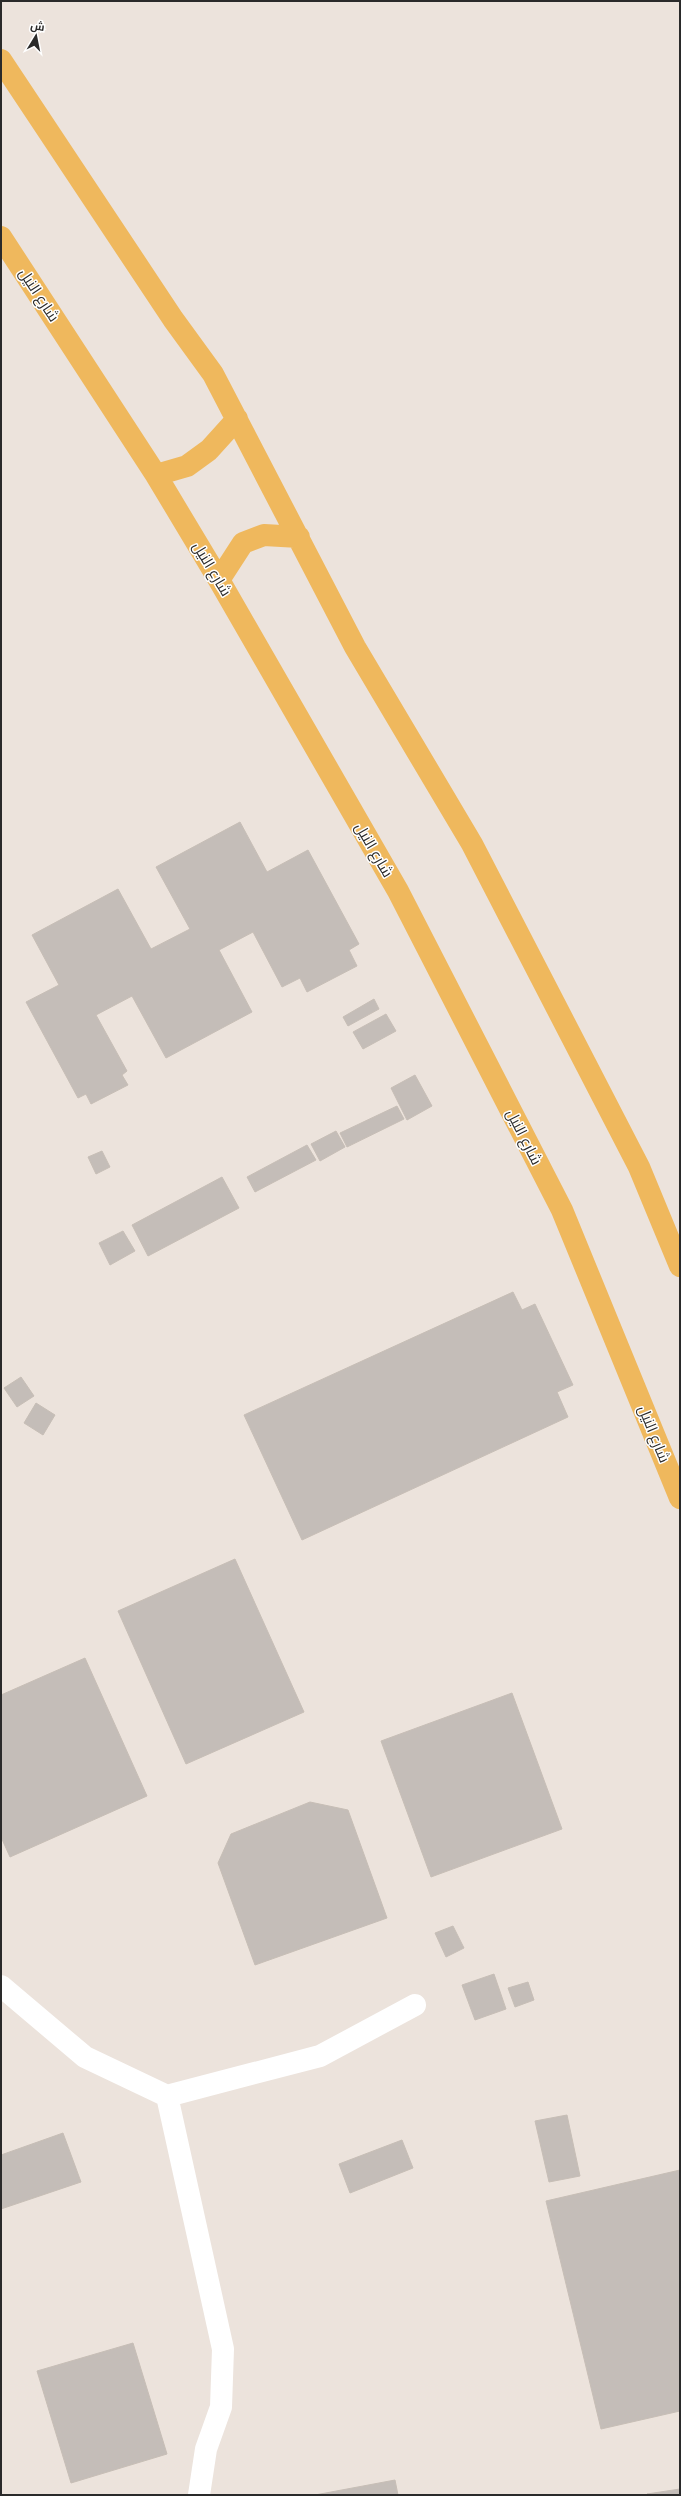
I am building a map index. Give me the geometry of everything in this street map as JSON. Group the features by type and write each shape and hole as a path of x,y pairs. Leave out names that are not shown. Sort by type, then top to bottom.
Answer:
{"main road":[{"path":"1,60 173,319 213,374 355,647 476,851 639,1167 680,1266"},
{"name":"شارع النيل","path":"1,237 156,475 219,580 398,892 562,1210 680,1498"},
{"path":"156,475 187,466 209,450 237,419"},
{"path":"219,580 243,543 264,535 299,538"}],"street":[{"path":"1,1986 85,2057 168,2096 320,2056 415,2005"},
{"path":"168,2096 223,2349 221,2407 206,2449 199,2495"}],"building":[{"path":"240,822 267,872 308,850 359,944 349,950 357,966 307,992 300,978 282,987 253,932 219,950 252,1012 166,1058 132,996 96,1015 127,1071 122,1075 128,1085 91,1104 86,1094 78,1098 26,1002 59,985 32,935 118,889 151,949 190,929 156,867"},
{"path":"374,999 379,1009 348,1026 343,1017"},
{"path":"386,1014 396,1031 363,1049 353,1032"},
{"path":"415,1075 432,1106 407,1120 391,1088"},
{"path":"397,1106 404,1119 347,1147 340,1133"},
{"path":"336,1131 345,1147 320,1161 311,1144"},
{"path":"307,1145 316,1160 255,1192 247,1177"},
{"path":"102,1151 110,1167 96,1174 88,1157"},
{"path":"222,1177 239,1208 148,1256 132,1225"},
{"path":"123,1231 135,1251 110,1265 99,1243"},
{"path":"513,1292 522,1310 535,1304 573,1385 557,1392 568,1417 302,1540 244,1415"},
{"path":"21,1377 34,1396 17,1407 4,1388"},
{"path":"36,1403 55,1415 43,1435 24,1423"},
{"path":"235,1559 304,1712 186,1764 118,1611"},
{"path":"85,1658 147,1796 10,1857 1,1837 1,1695"},
{"path":"512,1693 562,1829 431,1877 381,1741"},
{"path":"310,1802 348,1810 387,1918 255,1965 218,1863 231,1834"},
{"path":"453,1926 464,1948 446,1957 435,1933"},
{"path":"494,1974 506,2009 475,2020 462,1985"},
{"path":"528,1982 534,2000 515,2007 508,1988"},
{"path":"567,2115 580,2176 549,2182 535,2121"},
{"path":"63,2133 81,2182 1,2209 1,2155"},
{"path":"402,2140 413,2168 350,2193 339,2164"},
{"path":"680,2170 680,2411 601,2429 546,2201"},
{"path":"133,2343 167,2454 71,2483 37,2371"},
{"path":"395,2480 398,2495 315,2495"},
{"path":"680,2489 680,2495 647,2494"}]}
